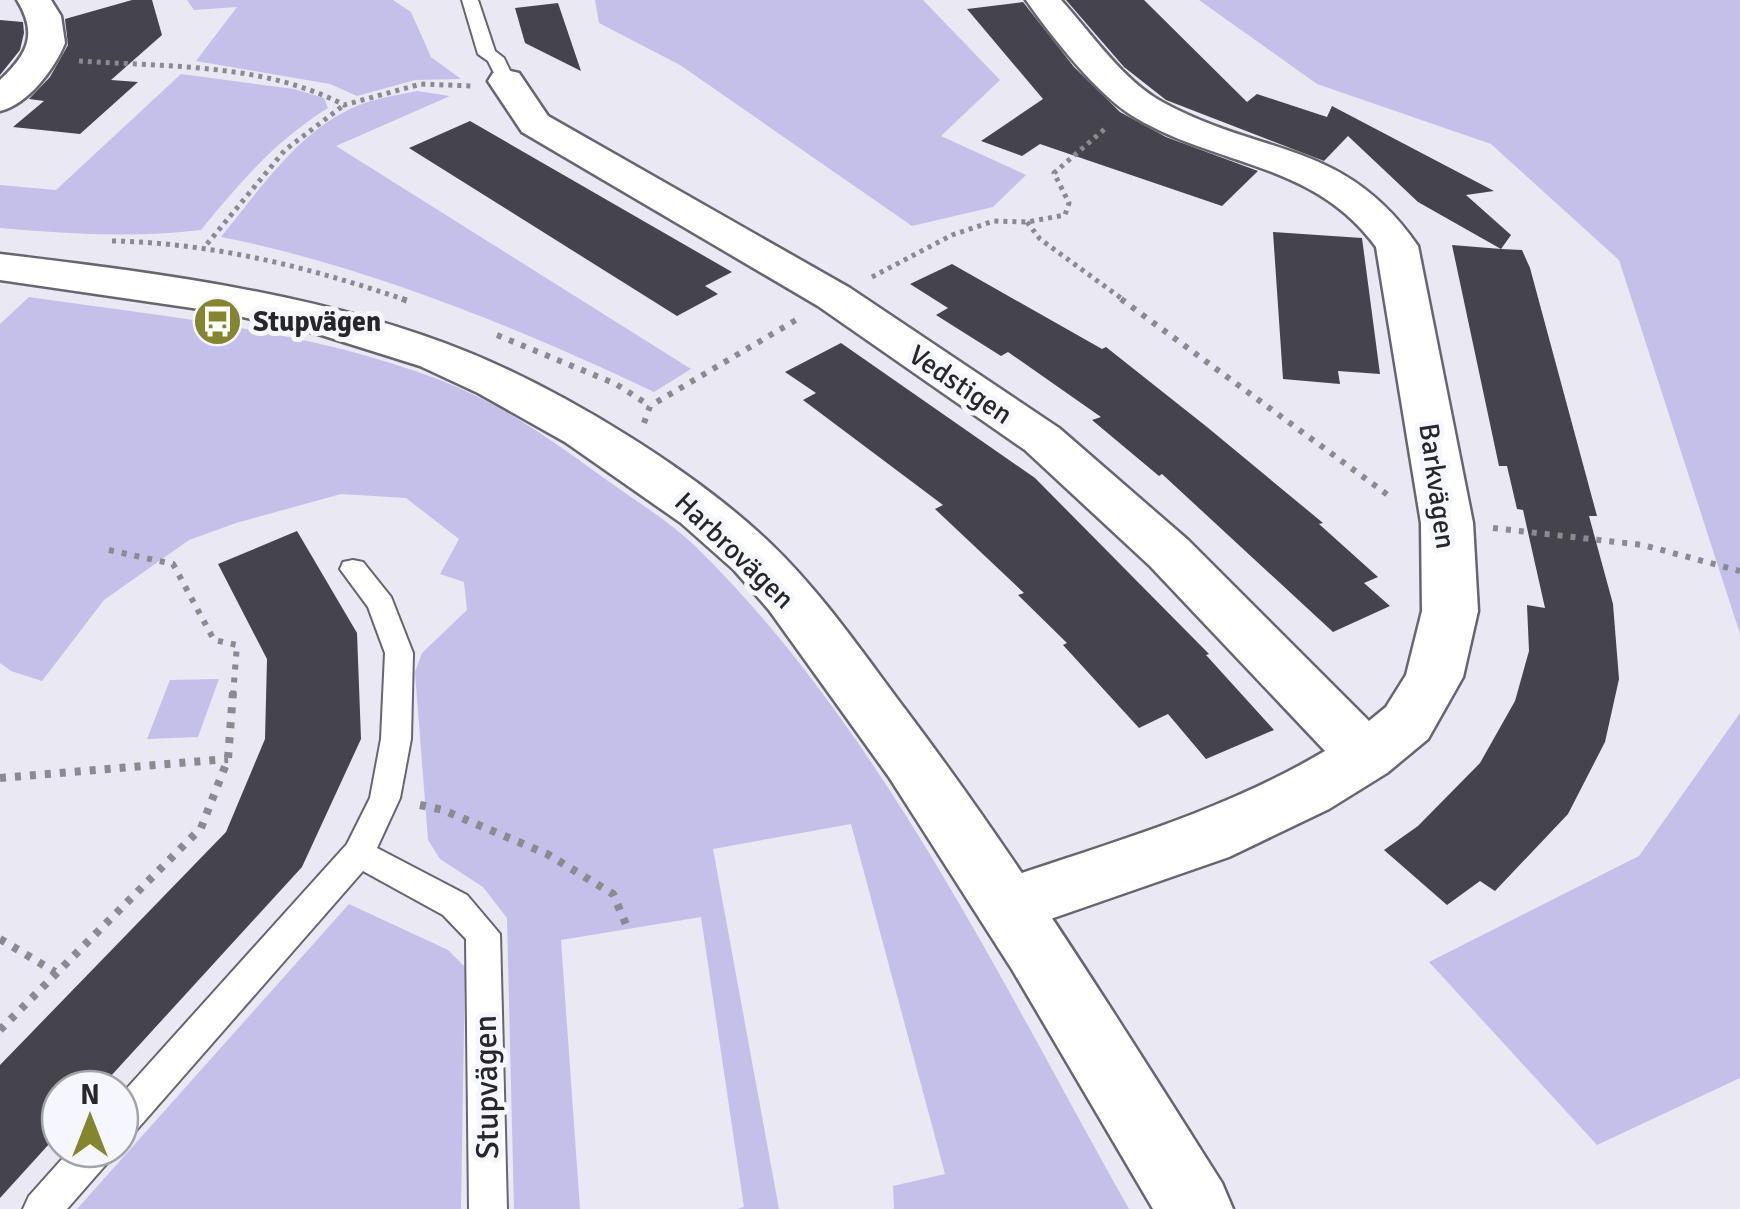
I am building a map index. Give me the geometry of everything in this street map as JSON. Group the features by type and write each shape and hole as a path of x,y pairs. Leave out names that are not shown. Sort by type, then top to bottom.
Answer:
{"street":[{"path":"0,100 42,58 50,39 46,19 34,0"},
{"name":"Barkvägen","path":"1010,905 1207,839 1307,792 1366,756 1408,723 1434,677 1450,611 1447,523 1397,246 1384,223 1350,192 1302,166 1174,123 1144,108 1043,0"},
{"name":"Vedstigen","path":"506,80 535,124 834,297 1042,439 1168,553 1366,756"},
{"name":"Harbrovägen","path":"0,267 179,290 354,330 438,356 506,388 629,458 682,496 777,582 923,777 1010,905 1195,1209"}],"lane":[{"path":"470,0 487,54 496,58 506,80"},
{"path":"140,1100 359,854 385,798 396,739 399,654 380,604 352,568"},
{"name":"Stupvägen","path":"359,854 455,905 483,934 488,1209"},
{"path":"42,1209 78,1169"}],"path":[{"path":"42,58 267,79 325,92 344,105"},
{"path":"206,244 265,166 310,127 344,105 421,84 466,86 506,80"},
{"path":"650,406 834,297 952,234 994,221 1027,222 1065,215 1068,202 1054,173 1098,132 1144,108"},
{"path":"1027,222 1040,240 1408,510 1447,523 1643,545 1740,572"},
{"path":"0,1030 201,828 228,759 238,645 214,640 172,564 109,550"},
{"path":"0,778 228,759"},
{"path":"385,798 443,810 547,854 613,894 628,929"},
{"path":"0,939 55,972"}],"shaded area":[{"path":"187,0 393,0 411,12 431,57 461,79 415,80 357,96 330,84 196,61 237,7 194,10"},
{"path":"595,0 923,0 1000,80 941,136 1026,175 993,207 912,226 680,65 599,23"},
{"path":"1199,0 1740,0 1740,634 1619,260 1491,144 1317,84"},
{"path":"181,74 294,89 324,98 328,108 259,163 201,230 100,234 0,228 0,185 56,190"},
{"path":"417,91 450,96 336,146 691,369 654,392 442,301 330,264 221,237 278,166 329,121 364,103"},
{"path":"29,297 289,337 440,380 482,399 541,434 684,536 762,617 823,694 880,776 985,949 1129,1209 894,1209 893,1186 945,1174 851,824 713,849 779,1209 737,1209 744,1207 701,917 561,940 580,1209 514,1209 507,918 483,887 440,859 428,840 415,672 422,653 467,610 464,582 440,574 459,539 406,498 341,494 236,523 189,540 104,600 42,681 11,671 0,663 0,324"},
{"path":"219,679 198,737 147,739 170,680"},
{"path":"1740,713 1740,1078 1597,1145 1429,962 1639,856"},
{"path":"349,904 448,950 465,967 461,1209 77,1209 113,1169 140,1169 140,1138"}],"building":[{"path":"132,0 152,0 162,35 111,80 138,82 80,134 13,127 44,101 29,99 50,77 68,45 65,19"},
{"path":"1066,0 1144,0 1247,102 1257,94 1327,117 1332,106 1494,191 1466,195 1511,235 1501,249 1418,202 1348,136 1324,161 1166,100 1124,67"},
{"path":"1023,2 1074,67 1120,112 1166,137 1258,171 1222,206 1040,144 1022,156 981,141 1043,99 967,9"},
{"path":"558,3 581,71 525,43 515,8"},
{"path":"0,20 23,22 24,33 20,50 0,75"},
{"path":"470,121 732,272 705,286 718,294 677,316 409,148"},
{"path":"1273,232 1362,238 1380,374 1338,371 1340,384 1283,379"},
{"path":"1452,245 1522,250 1597,516 1589,516 1613,604 1619,679 1605,742 1568,814 1495,891 1480,881 1447,905 1384,850 1418,826 1480,763 1515,701 1529,651 1527,605 1545,608 1523,510 1517,509 1507,466 1499,466"},
{"path":"952,264 1102,349 1106,347 1323,523 1319,524 1378,577 1364,583 1390,606 1333,632 1162,474 1159,476 1092,420 1101,417 1008,352 1001,356 936,315 948,308 910,284"},
{"path":"841,343 1035,478 1209,654 1206,655 1274,730 1206,759 1168,714 1139,728 1063,645 1067,643 1018,595 1024,593 935,509 943,505 803,400 816,393 785,372"},
{"path":"297,531 357,633 361,739 302,867 117,1069 40,1069 40,1154 0,1198 0,1065 226,832 265,739 267,659 218,564"}],"place":[{"name":"Stupvägen","path":"218,321"}]}
